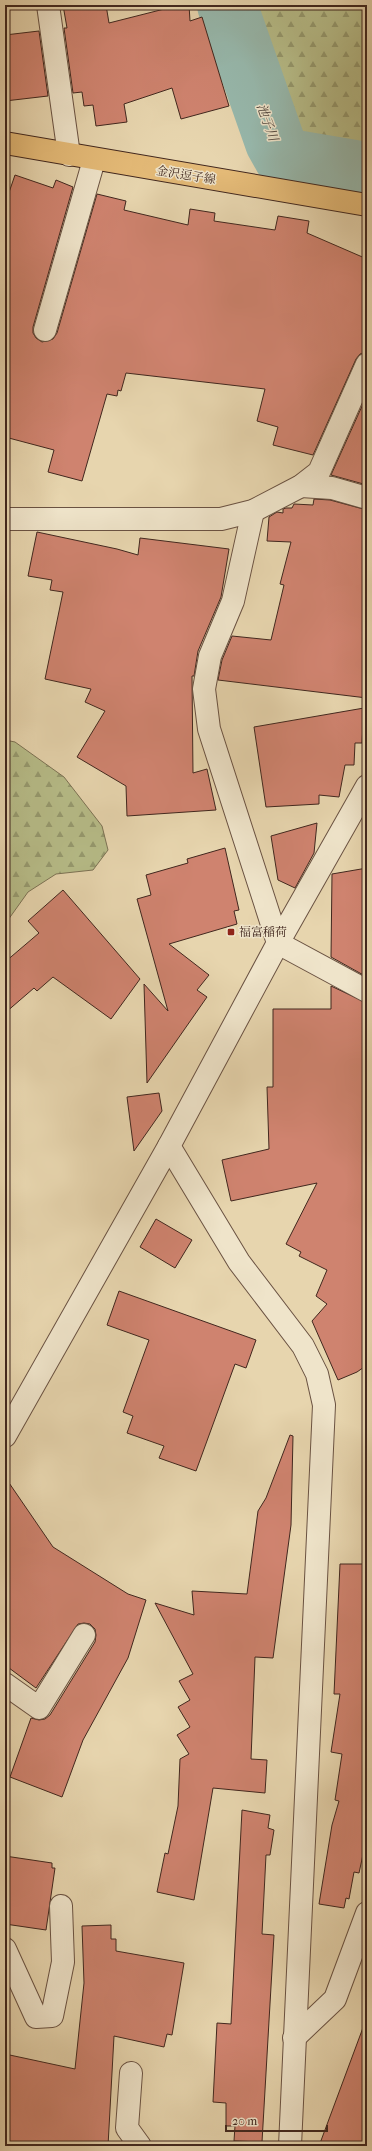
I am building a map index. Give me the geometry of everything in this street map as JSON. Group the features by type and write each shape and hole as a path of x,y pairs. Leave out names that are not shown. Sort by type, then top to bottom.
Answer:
{"main road":[{"name":"金沢逗子線","path":"5,143 94,160 367,205"}],"street":[{"path":"48,5 69,155"},
{"path":"45,330 94,160"},
{"path":"5,519 221,519 253,511 301,486 319,472 367,364"},
{"path":"301,486 332,488 367,498"},
{"path":"253,511 233,601 210,656 204,689 209,729 278,943 367,991"},
{"path":"5,1436 169,1146 278,943 367,786"},
{"path":"169,1146 239,1262 303,1346 317,1374 324,1405 290,2146"},
{"path":"5,1684 39,1708 84,1635"},
{"path":"5,1949 36,2016 52,2016 63,1962 61,1906"},
{"path":"294,2038 335,1999 367,1913"},
{"path":"131,2073 127,2128 140,2146"}],"green space":[{"path":"241,5 367,5 367,158 286,145"},
{"path":"5,740 15,742 64,777 102,826 108,850 93,870 56,874 28,892 8,920 5,920"}],"building":[{"path":"63,5 106,5 109,23 180,5 189,5 190,21 202,17 229,106 181,119 172,88 124,104 127,122 96,126 93,105 84,106 82,92 73,93 64,28 67,28"},
{"path":"39,31 48,96 5,101 5,35"},
{"path":"15,175 53,188 56,180 73,187 33,327 33,333 36,338 42,342 53,339 57,333 97,194 126,201 124,210 188,225 190,209 215,213 214,221 275,230 278,216 309,221 307,233 367,259 367,352 360,354 356,359 313,455 273,445 278,427 257,421 265,389 126,373 121,391 118,390 117,396 107,394 82,481 48,472 54,450 5,437 5,204"},
{"path":"367,395 367,485 331,475"},
{"path":"314,499 330,500 367,510 367,698 218,680 222,660 232,636 271,640 284,585 280,584 291,542 267,541 269,517 277,512 283,513 283,509 292,508 294,504 313,505"},
{"path":"37,532 138,555 140,538 229,549 221,597 198,651 194,676 192,676 193,773 207,769 216,810 127,816 126,786 77,757 105,711 85,702 91,689 45,679 63,592 50,590 52,580 28,576"},
{"path":"364,708 362,743 355,743 354,765 345,765 339,797 319,795 319,804 266,807 254,727"},
{"path":"317,823 314,853 295,888 278,880 271,836"},
{"path":"225,848 239,910 234,911 237,924 169,944 209,975 197,990 207,997 147,1083 144,984 168,1011 137,899 151,895 146,875 188,863 187,859"},
{"path":"367,868 367,977 331,957 332,874"},
{"path":"63,890 140,979 111,1019 53,977 37,991 34,988 5,1013 5,962 39,933 28,921"},
{"path":"331,986 367,1003 367,1365 357,1372 338,1380 312,1321 327,1304 316,1296 327,1270 299,1256 301,1252 286,1244 317,1183 231,1201 222,1160 269,1149 267,1087 273,1087 273,1009 331,1009"},
{"path":"159,1093 162,1111 134,1151 127,1097"},
{"path":"156,1219 192,1240 175,1268 140,1247"},
{"path":"119,1291 256,1340 246,1368 235,1364 196,1471 159,1458 164,1446 127,1433 133,1416 123,1412 149,1340 107,1325"},
{"path":"290,1435 293,1436 291,1525 273,1658 255,1657 251,1759 267,1760 265,1793 213,1788 194,1900 157,1892 165,1853 168,1854 178,1806 180,1759 189,1754 177,1735 190,1727 178,1707 190,1700 179,1681 193,1674 155,1603 194,1615 192,1591 247,1594 258,1511 266,1498"},
{"path":"5,1477 53,1547 128,1594 146,1600 128,1658 83,1740 62,1797 10,1777 31,1718 39,1720 45,1719 50,1715 95,1642 95,1629 90,1624 78,1624 36,1688 5,1665"},
{"path":"340,1564 367,1564 367,1836 359,1873 354,1872 349,1899 346,1898 344,1908 319,1904 332,1825 339,1801 335,1800 342,1754 331,1752 340,1694 334,1694"},
{"path":"242,1810 270,1815 268,1828 274,1830 270,1855 266,1855 262,1934 274,1935 262,2142 234,2141 235,2126 226,2126 226,2103 213,2102 217,2023 231,2024"},
{"path":"5,1856 52,1863 52,1868 55,1868 46,1930 5,1924"},
{"path":"111,1925 111,1939 116,1939 116,1951 184,1963 172,2035 167,2034 164,2047 114,2036 108,2146 5,2146 5,2054 75,2069 84,1983 82,1926"},
{"path":"364,2025 367,2025 367,2146 319,2146"}],"waterway":[{"name":"池子川","path":"227,5 275,142 284,158 367,172"}],"place":[{"name":"福富稲荷","path":"231,932"}]}
